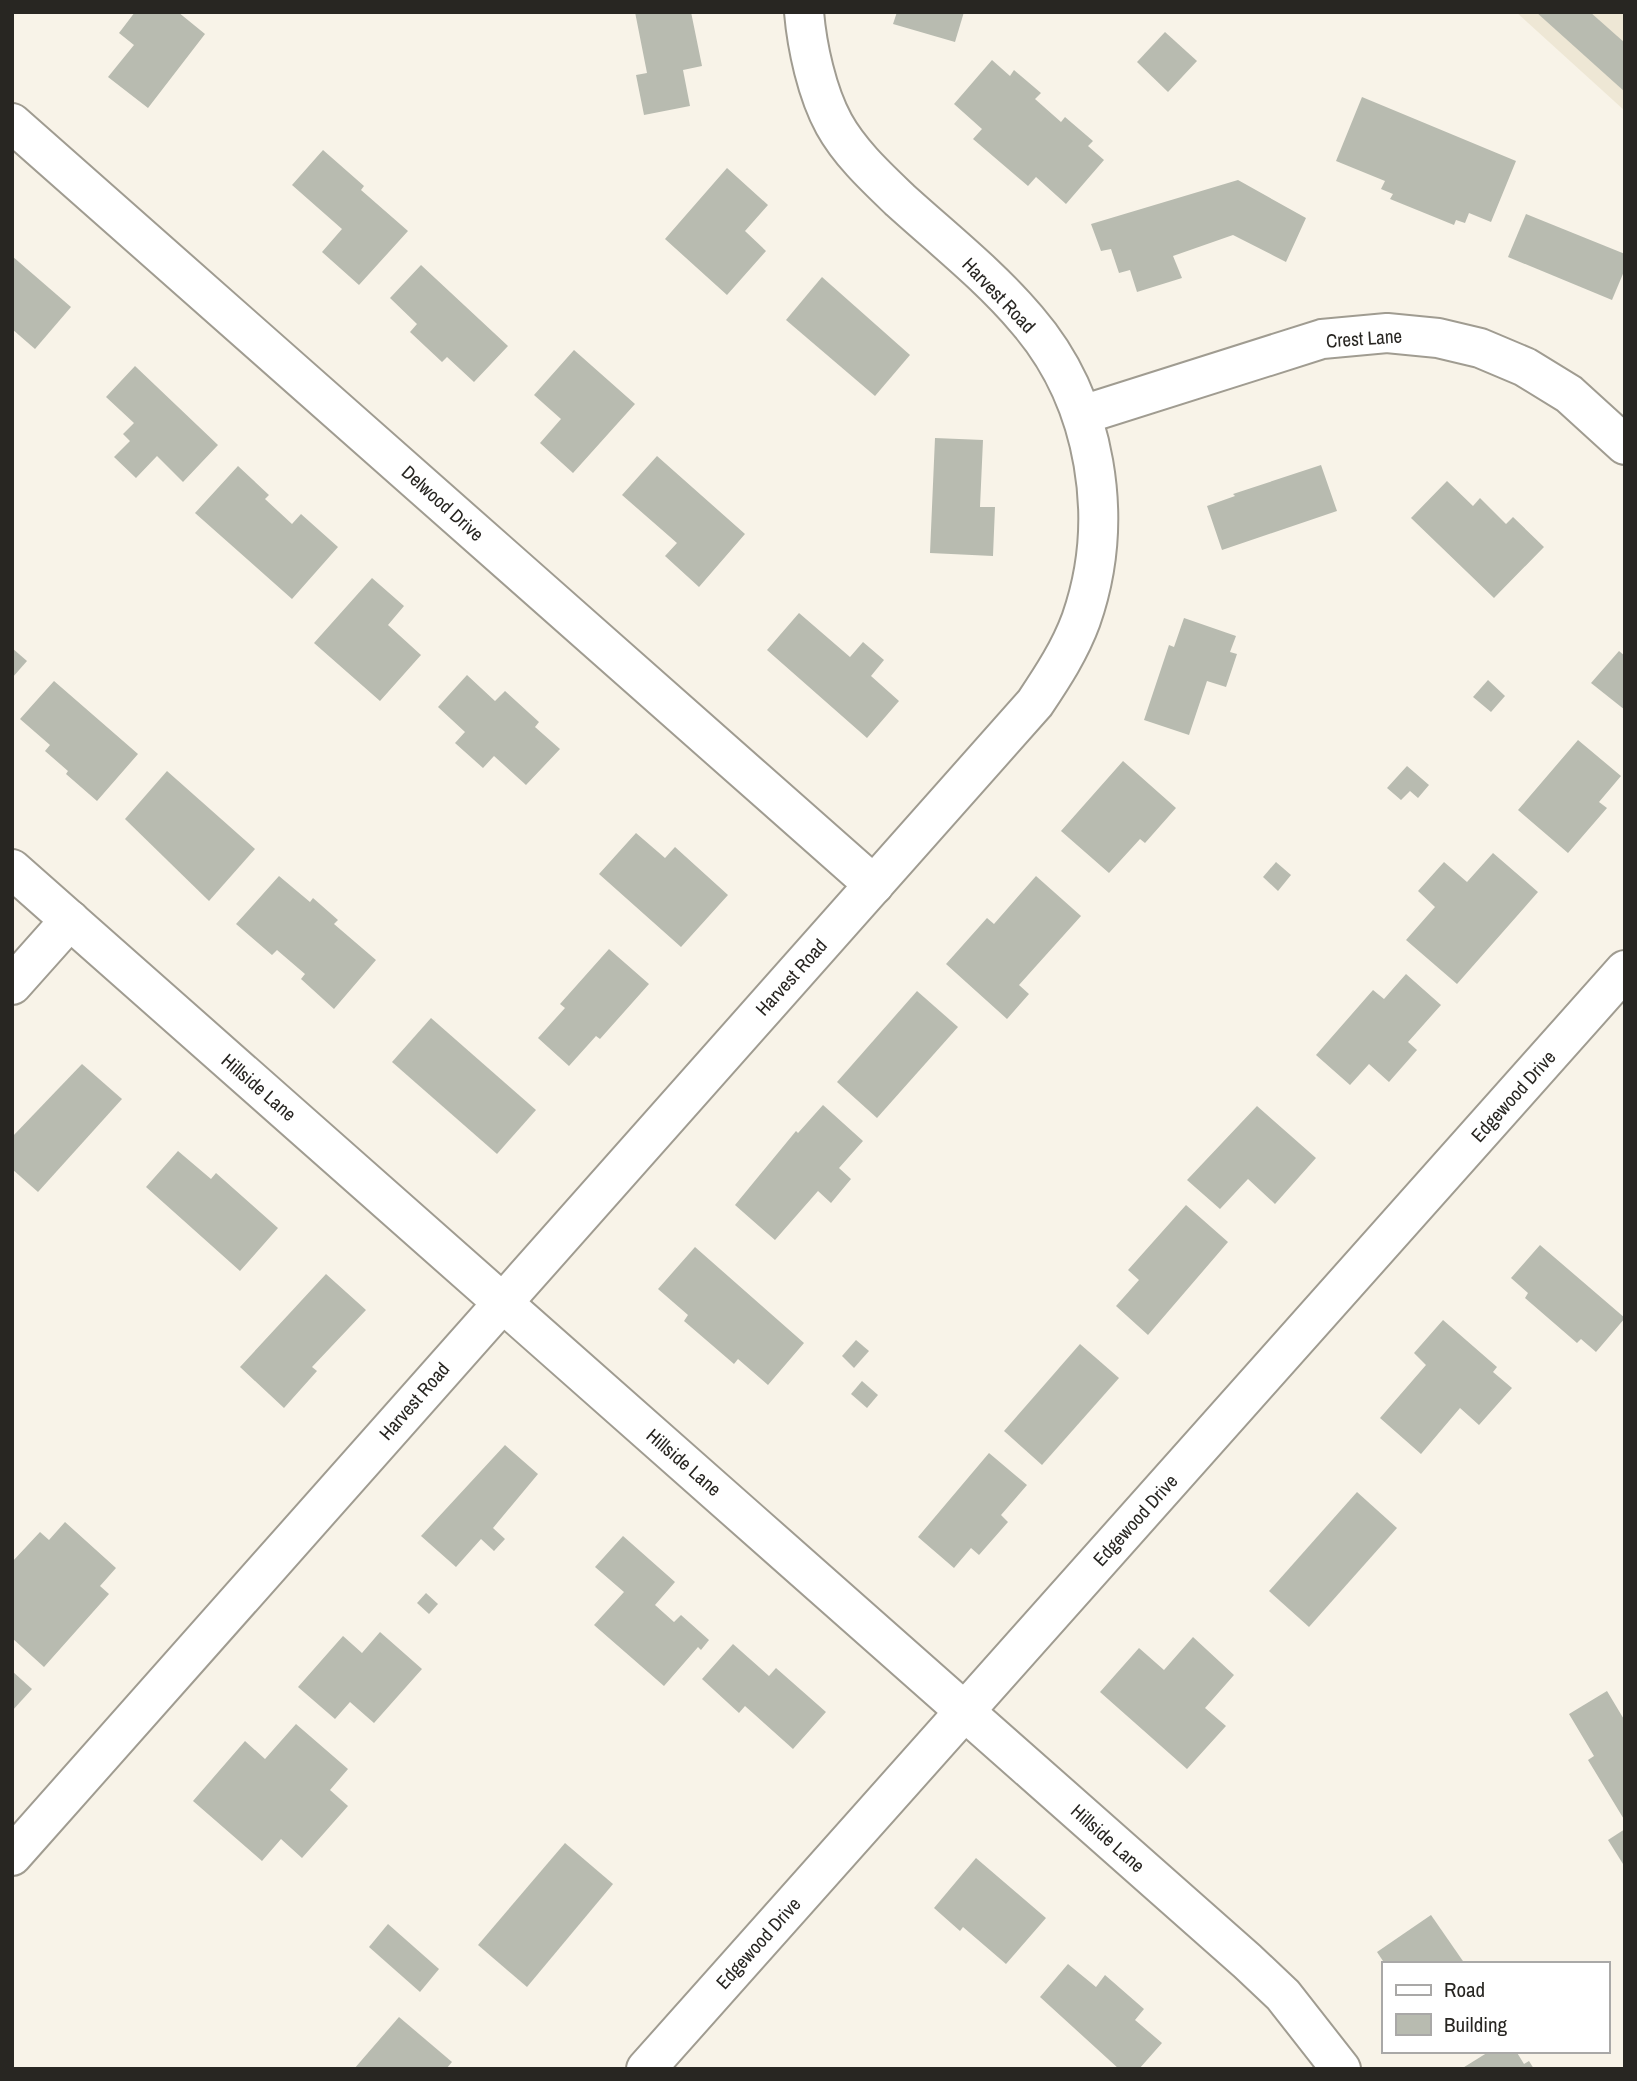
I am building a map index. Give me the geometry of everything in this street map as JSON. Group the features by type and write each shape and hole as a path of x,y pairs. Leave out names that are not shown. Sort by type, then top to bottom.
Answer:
{"street":[{"name":"Harvest Road","path":"12,1856 1035,703 1061,663 1080,621 1092,581 1099,526 1097,474 1082,415 1058,363 1028,321 867,169 833,124 807,47 804,12"},
{"name":"Delwood Drive","path":"12,123 874,885"},
{"name":"Crest Lane","path":"1082,415 1322,340 1387,333 1438,338 1480,348 1525,367 1569,394 1625,445"},
{"name":"Hillside Lane","path":"12,869 1256,1969 1283,1995 1340,2069"},
{"path":"12,985 70,920"},
{"name":"Edgewood Drive","path":"646,2069 1625,970"}],"shaded area":[{"path":"1516,12 1625,12 1625,111"}],"building":[{"path":"135,12 178,12 205,34 148,108 108,77 134,45 119,33"},
{"path":"635,12 691,12 702,66 683,70 690,106 644,115 636,75 647,73"},
{"path":"897,12 964,12 955,42 893,24"},
{"path":"1536,12 1590,12 1625,43 1625,92"},
{"path":"1165,32 1197,61 1168,92 1137,62"},
{"path":"992,60 1010,76 1014,70 1041,93 1035,99 1061,122 1065,117 1093,141 1088,146 1104,160 1066,204 1036,177 1028,186 973,139 982,129 954,104"},
{"path":"1362,97 1516,161 1491,222 1469,213 1465,223 1456,220 1454,225 1390,199 1393,194 1381,189 1385,181 1336,161"},
{"path":"323,150 364,186 361,190 408,231 359,285 322,252 342,229 292,185"},
{"path":"727,168 768,205 745,231 766,251 727,295 665,239"},
{"path":"1238,180 1306,218 1286,262 1233,235 1173,256 1182,278 1137,292 1130,270 1119,273 1111,249 1101,251 1091,224"},
{"path":"1526,214 1625,254 1625,269 1612,300 1508,257"},
{"path":"12,256 71,307 35,349 12,329"},
{"path":"421,265 508,346 474,382 447,357 442,362 410,332 417,324 390,298"},
{"path":"822,277 910,355 875,396 786,320"},
{"path":"574,350 635,404 573,473 540,443 561,419 534,395"},
{"path":"135,366 218,445 183,482 157,456 136,478 114,457 130,441 123,434 134,423 106,397"},
{"path":"935,438 983,440 980,507 995,507 993,556 930,553"},
{"path":"657,456 745,534 699,587 665,556 677,543 622,495"},
{"path":"1321,465 1337,511 1222,550 1207,506 1235,496 1233,494"},
{"path":"238,466 269,495 265,499 292,524 301,514 338,547 292,599 195,513"},
{"path":"1447,481 1473,506 1480,498 1506,524 1513,517 1544,547 1494,598 1411,518"},
{"path":"372,578 404,606 388,625 421,655 380,701 314,643"},
{"path":"799,613 850,657 863,642 884,660 871,676 899,701 867,738 767,650"},
{"path":"1184,618 1236,636 1230,652 1237,654 1226,687 1207,681 1189,735 1144,720 1169,645 1174,647"},
{"path":"12,648 27,661 12,678"},
{"path":"1619,651 1625,656 1625,710 1591,683"},
{"path":"467,675 495,701 505,691 539,722 535,727 560,749 526,785 494,756 483,768 455,743 465,732 438,707"},
{"path":"1488,680 1505,696 1491,712 1473,697"},
{"path":"54,681 138,754 97,801 66,774 68,771 45,751 50,745 20,719"},
{"path":"1578,740 1621,776 1599,802 1607,808 1568,853 1518,810"},
{"path":"1123,761 1176,808 1145,843 1140,839 1109,873 1061,831"},
{"path":"1407,766 1429,785 1418,798 1410,791 1401,800 1387,788"},
{"path":"167,771 255,849 209,901 125,819"},
{"path":"636,833 665,858 675,847 728,895 681,947 599,874"},
{"path":"1493,853 1538,892 1457,984 1406,940 1435,907 1418,891 1444,862 1467,882"},
{"path":"1276,862 1291,875 1278,891 1263,877"},
{"path":"279,876 310,902 313,898 338,920 334,924 376,960 334,1009 301,979 305,974 277,950 272,955 236,924"},
{"path":"1036,876 1081,916 1019,985 1029,994 1007,1019 946,964 987,918 994,924"},
{"path":"609,949 649,984 600,1039 596,1036 569,1066 538,1038 565,1008 560,1004"},
{"path":"1406,974 1441,1005 1408,1042 1417,1050 1389,1082 1369,1064 1350,1085 1316,1055 1373,990 1384,999"},
{"path":"917,991 958,1027 877,1118 837,1082"},
{"path":"431,1018 536,1110 497,1154 392,1062"},
{"path":"82,1064 122,1099 38,1192 12,1169 12,1137"},
{"path":"823,1105 863,1141 839,1168 851,1179 831,1203 818,1191 775,1240 735,1205 796,1131 798,1133"},
{"path":"1257,1106 1316,1158 1275,1204 1248,1179 1220,1209 1187,1180"},
{"path":"178,1151 211,1179 216,1173 278,1228 240,1271 146,1187"},
{"path":"1186,1205 1228,1242 1148,1335 1116,1306 1139,1280 1128,1270"},
{"path":"1540,1245 1625,1318 1596,1352 1581,1339 1577,1343 1525,1298 1528,1293 1511,1278"},
{"path":"695,1247 804,1343 768,1385 738,1359 734,1364 684,1321 688,1315 658,1289"},
{"path":"326,1274 366,1310 312,1367 317,1371 284,1408 240,1367"},
{"path":"1443,1320 1497,1367 1493,1372 1512,1388 1479,1425 1460,1408 1421,1454 1380,1418 1426,1365 1414,1353"},
{"path":"856,1340 869,1351 854,1368 842,1356"},
{"path":"1080,1344 1119,1378 1042,1465 1004,1431"},
{"path":"862,1381 878,1395 867,1408 851,1394"},
{"path":"505,1445 538,1474 493,1528 505,1539 494,1551 481,1539 456,1567 421,1536"},
{"path":"989,1453 1027,1485 1001,1515 1008,1522 979,1555 971,1548 954,1568 918,1537"},
{"path":"1357,1492 1397,1528 1309,1627 1269,1591"},
{"path":"65,1522 116,1568 100,1586 109,1594 44,1667 12,1638 12,1562 40,1532 49,1540"},
{"path":"623,1536 675,1582 655,1605 674,1622 681,1615 709,1640 701,1650 698,1647 664,1686 594,1625 624,1592 595,1567"},
{"path":"426,1593 438,1604 429,1614 417,1603"},
{"path":"380,1632 422,1669 374,1723 350,1702 335,1719 298,1687 343,1636 362,1653"},
{"path":"1193,1637 1234,1675 1205,1708 1226,1726 1187,1769 1100,1692 1139,1648 1164,1670"},
{"path":"733,1644 769,1676 776,1668 826,1712 793,1749 745,1706 739,1713 702,1679"},
{"path":"12,1671 32,1689 12,1711"},
{"path":"1607,1691 1625,1721 1625,1821 1588,1760 1594,1756 1569,1714"},
{"path":"296,1724 348,1769 330,1790 348,1806 302,1858 281,1839 262,1861 193,1801 245,1741 265,1759"},
{"path":"1625,1829 1625,1862 1623,1864 1608,1840"},
{"path":"565,1843 613,1884 527,1987 478,1945"},
{"path":"976,1858 1046,1918 1006,1964 963,1927 960,1931 934,1908"},
{"path":"1431,1915 1464,1962 1384,1962 1377,1952"},
{"path":"388,1924 439,1969 420,1992 369,1947"},
{"path":"1068,1964 1096,1987 1105,1975 1144,2009 1135,2020 1162,2043 1139,2069 1119,2069 1040,1997"},
{"path":"399,2017 452,2062 446,2069 354,2069"},
{"path":"1487,2053 1517,2053 1524,2064 1529,2061 1534,2069 1461,2069"}]}
